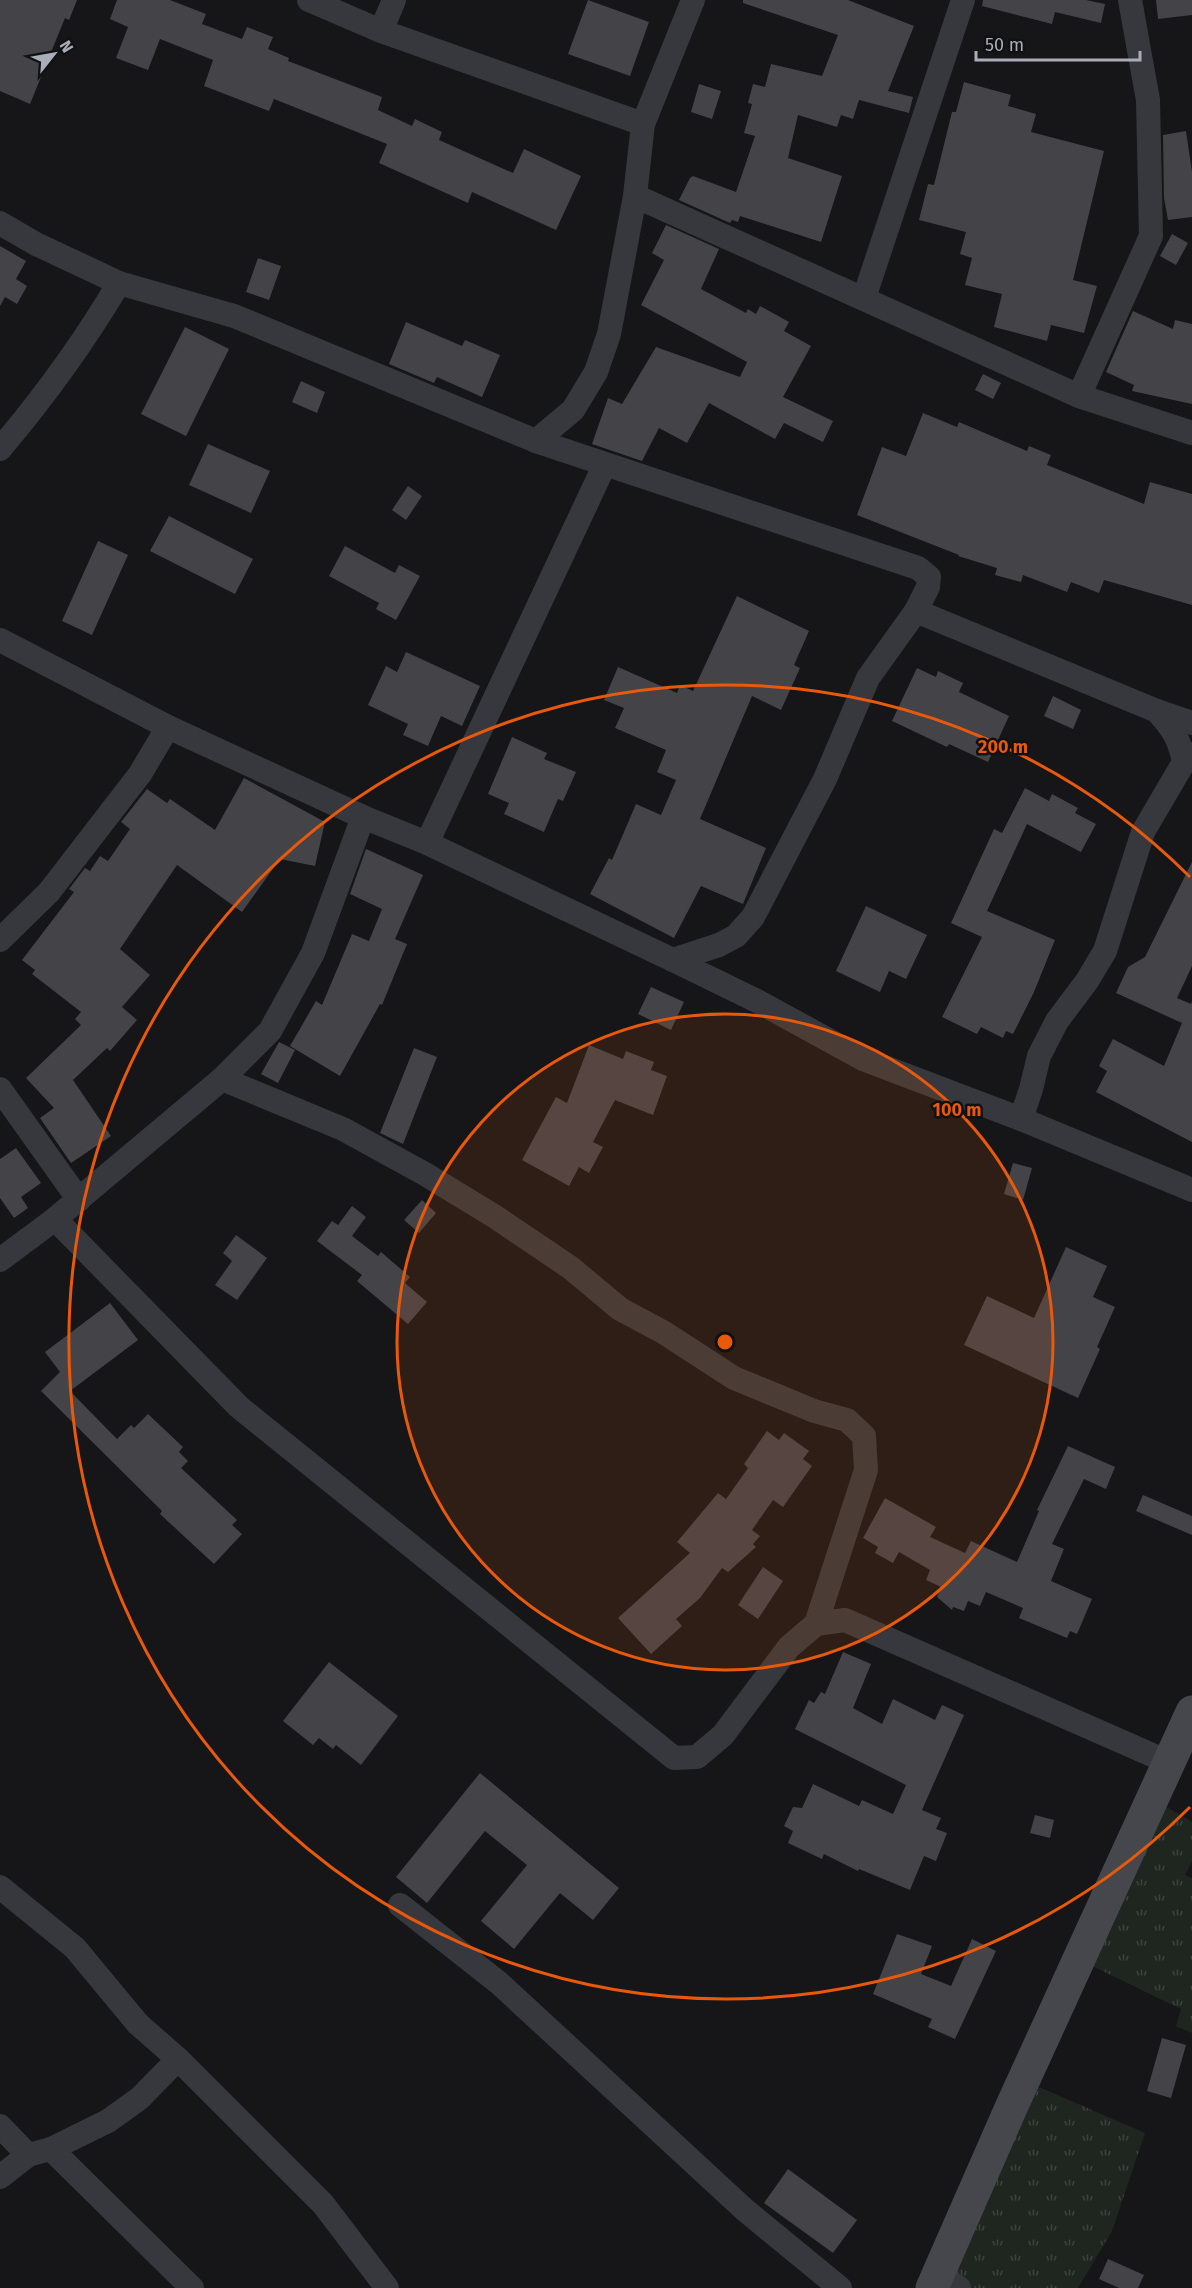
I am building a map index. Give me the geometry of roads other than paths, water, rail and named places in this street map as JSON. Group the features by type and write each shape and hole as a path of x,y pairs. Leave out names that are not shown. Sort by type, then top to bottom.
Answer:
{"street":[{"path":"309,0 381,31 644,124"},
{"path":"381,31 394,0"},
{"path":"536,441 573,410 596,372 609,334 635,196 644,124 693,0"},
{"path":"864,298 963,0"},
{"path":"1079,396 1151,236 1148,100 1130,0"},
{"path":"635,196 1079,396 1192,433"},
{"path":"0,223 36,244 119,283 234,316 536,441 918,568 928,577 928,588 916,611 868,678 825,779 753,917 736,936 719,945 673,960"},
{"path":"0,448 40,401 84,340 119,283"},
{"path":"427,843 604,464"},
{"path":"916,611 1157,711 1192,723"},
{"path":"0,640 168,727 363,818 427,843 673,960 759,1002 863,1059 1021,1119 1192,1190"},
{"path":"1021,1119 1039,1056 1057,1022 1087,981 1105,951 1143,832 1188,758 1174,731 1157,711"},
{"path":"0,940 49,891 140,774 168,727"},
{"path":"0,1260 79,1200 222,1079 270,1031 313,953 363,818"},
{"path":"55,1219 239,1407 550,1655 674,1758 697,1757 723,1735 789,1647 816,1624 866,1470 864,1436 847,1420 814,1411 734,1378 663,1332 620,1309 571,1268 494,1216 425,1174 343,1129 222,1079"},
{"path":"0,1089 79,1200"},
{"path":"816,1624 845,1620 1168,1762"},
{"path":"943,2284 1010,2110 1192,1712"},
{"path":"0,1887 75,1948 138,2024 178,2059 323,2204 387,2288"},
{"path":"400,1905 499,1983 745,2210 840,2288"},
{"path":"0,2177 40,2152 108,2121 140,2098 178,2059"},
{"path":"0,2126 40,2152 192,2288"}]}
